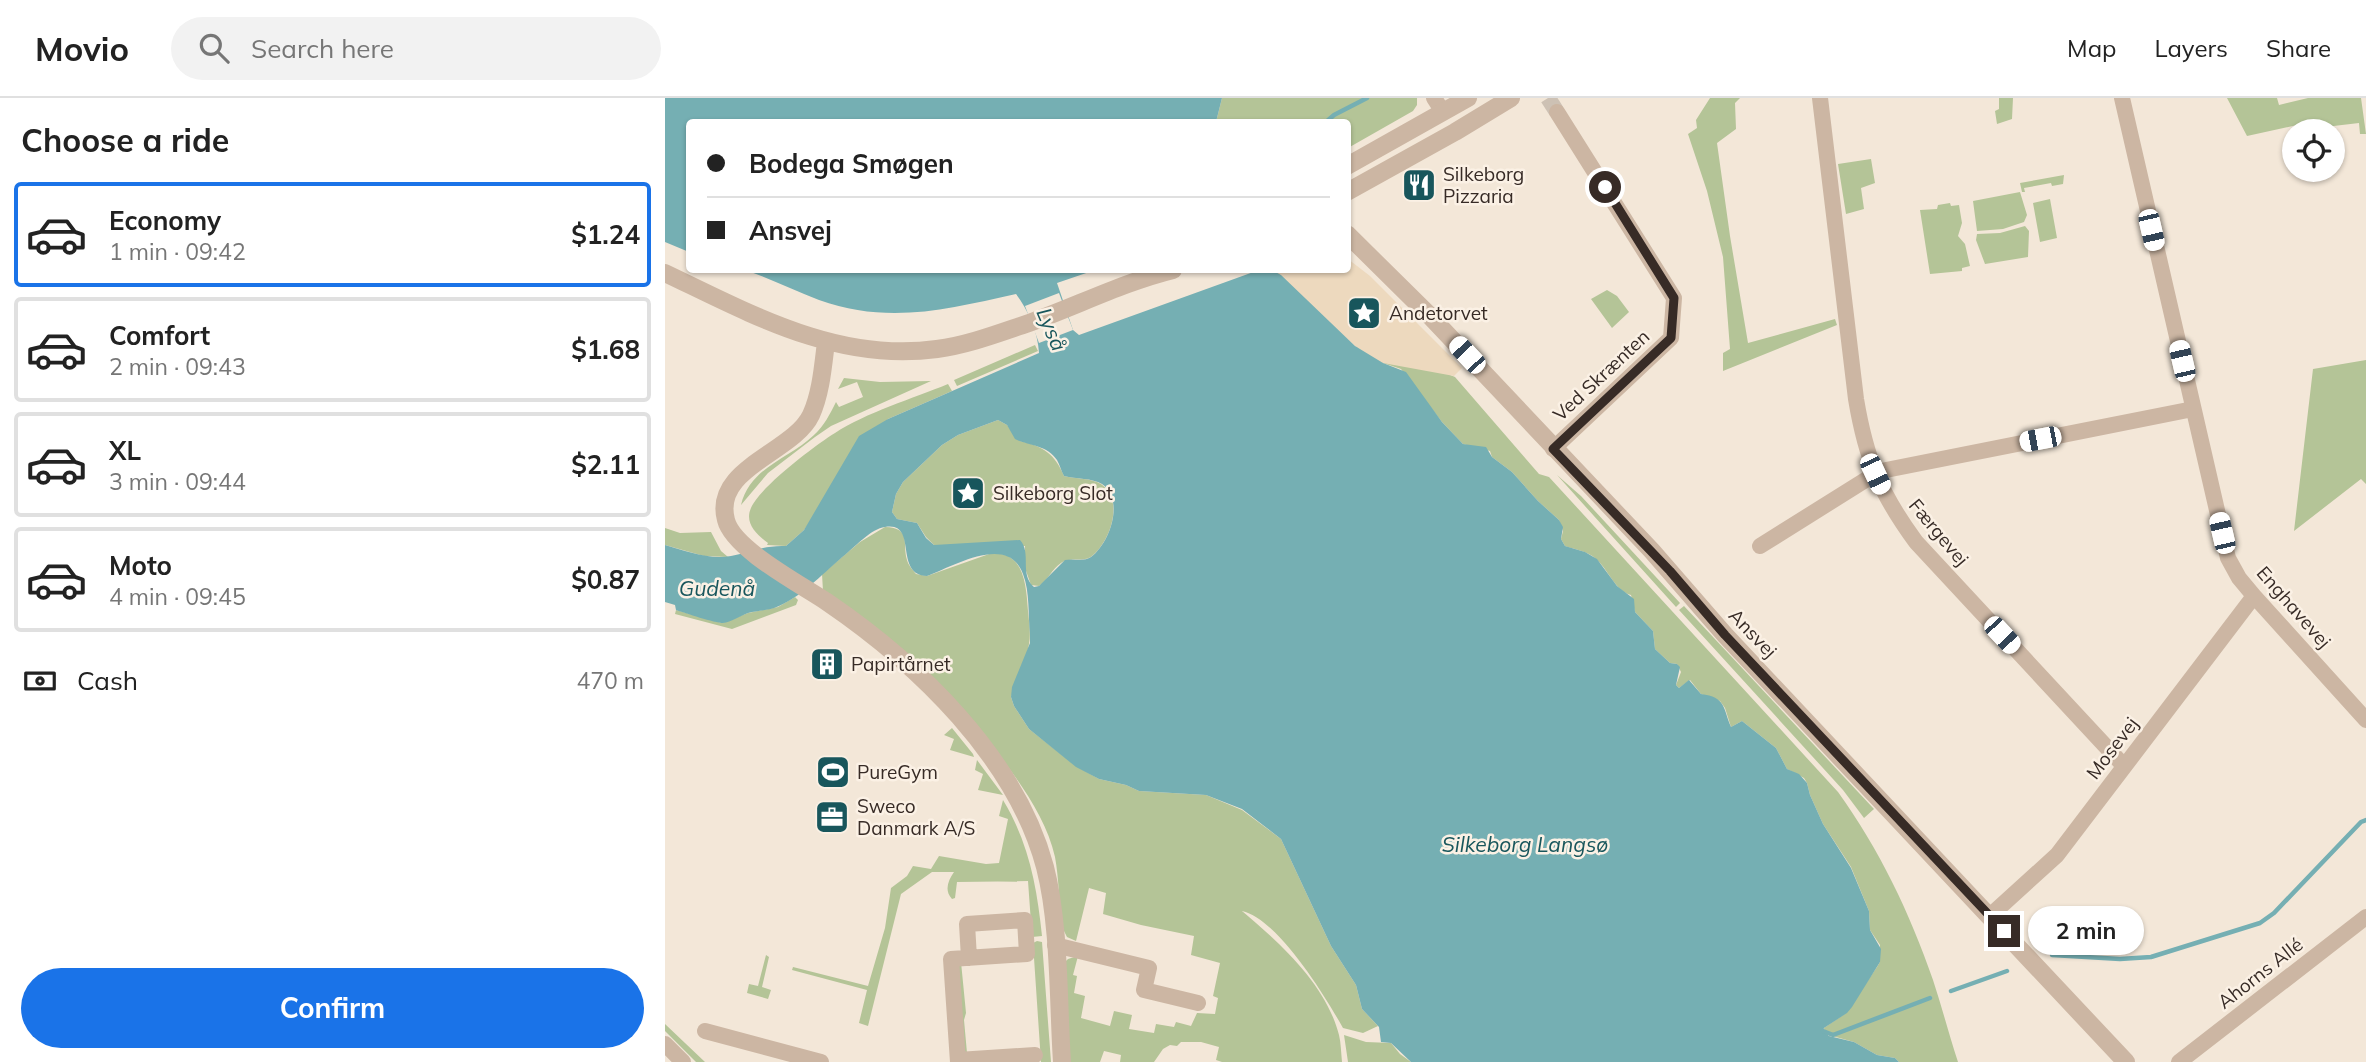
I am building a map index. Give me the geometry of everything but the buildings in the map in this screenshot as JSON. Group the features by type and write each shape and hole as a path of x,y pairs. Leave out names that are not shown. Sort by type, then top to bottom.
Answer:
{"street":[{"path":"1351,163 1438,105 1468,98"},
{"path":"1351,190 1511,98"},
{"name":"Færgevej","path":"1820,98 1856,399 1862,436 1875,474 1892,510 1916,542 2124,766"},
{"name":"Enghavevej","path":"2122,98 2228,558 2239,578 2254,596 2366,720"},
{"path":"1438,105 1455,132"},
{"name":"Ved Skrænten","path":"1553,449 1671,338 1674,298 1557,112"},
{"name":"Ansvej","path":"1351,238 1437,323 1670,571 1725,635 1991,915 2031,964 2126,1062"},
{"path":"665,273 759,318 826,342 876,350 936,349 983,338 1162,273"},
{"path":"826,342 821,379 811,416 796,434 735,480 725,506 726,522 741,545 856,622 928,684 949,705 1002,774 1027,818 1045,866 1051,894 1062,1062"},
{"path":"1760,546 1875,474 2193,409"},
{"name":"Mosevej","path":"1991,915 2057,855 2254,596"},
{"name":"Ahorns Allé","path":"2179,1062 2366,917"},
{"path":"1055,945 1149,968 1144,990 1198,1003"},
{"path":"969,958 951,960 958,1061 1035,1055"},
{"path":"705,1031 821,1062"},
{"path":"665,1044 683,1062"}],"green space":[{"path":"1222,98 1417,98 1413,111 1351,146 1351,119 1217,119"},
{"path":"1710,98 1740,98 1735,103 1736,129 1717,143 1748,343 1835,319 1837,325 1723,371 1723,353 1730,349 1723,257 1707,191 1688,134 1697,128 1696,120"},
{"path":"1999,98 2013,98 2012,119 1997,124 1995,111 1999,109"},
{"path":"2227,98 2277,98 2279,105 2308,98 2361,98 2366,134 2360,134 2359,123 2345,125 2345,119 2282,119 2282,128 2247,136"},
{"path":"1871,159 1875,183 1861,188 1864,209 1846,214 1838,164"},
{"path":"2064,175 2063,184 2052,186 2051,183 2024,188 2025,192 2022,192 2020,183"},
{"path":"2020,192 2027,215 2024,222 2003,229 1977,231 1973,201"},
{"path":"2050,199 2057,238 2040,242 2033,203"},
{"path":"1950,203 1951,206 1959,205 1962,223 1958,236 1965,244 1970,266 1962,268 1962,271 1930,274 1920,210 1937,209 1938,205"},
{"path":"2025,226 2029,231 2028,257 1985,264 1976,240 1977,234 2000,233"},
{"path":"1607,290 1617,296 1629,312 1612,328 1591,299"},
{"path":"1364,339 1455,377 1539,474 1549,477 1838,792 1867,836 1904,906 1933,980 1958,1062 1899,1062 1895,1058 1877,1055 1854,1042 1825,1034 1824,1028 1846,1013 1877,967 1880,962 1880,945 1870,930 1869,911 1851,867 1823,824 1804,778 1787,769 1776,748 1742,721 1731,727 1720,701 1701,694 1690,680 1679,688 1676,685 1681,672 1677,664 1670,663 1655,649 1653,631 1635,612 1631,595 1620,589 1593,556 1565,546 1561,539 1563,531 1559,520 1512,472 1492,457 1490,451 1463,444 1442,422 1401,369 1383,363 1356,347"},
{"path":"1035,345 1038,351 957,386 954,380"},
{"path":"2366,360 2366,484 2361,479 2294,531 2313,369"},
{"path":"844,378 880,382 931,381 831,426 768,473 741,505 746,492 761,472 814,435 824,424 836,402 839,407 863,397 857,382 838,389"},
{"path":"948,384 952,391 888,419 804,530 786,546 767,545 750,524 751,508 765,489 835,433 890,406"},
{"path":"998,420 1007,425 1020,441 1047,452 1057,462 1064,476 1101,484 1112,500 1112,521 1099,550 1088,558 1061,563 1039,586 1031,585 1025,568 1025,546 934,545 917,523 897,519 892,512 896,494 903,482 942,445 958,435"},
{"path":"1557,475 1581,496 1680,603 1676,607"},
{"path":"885,527 903,533 908,562 916,574 927,576 992,553 1003,554 1017,564 1022,572 1026,591 1030,636 1026,657 1011,697 1029,729 1076,766 1099,779 1139,791 1206,795 1242,810 1281,839 1331,946 1356,985 1362,1009 1378,1026 1363,1033 1343,1028 1313,979 1285,943 1256,917 1242,911 1286,951 1313,982 1333,1016 1340,1038 1342,1062 1222,1062 1216,1060 1219,1047 1201,1042 1181,1042 1177,1046 1170,1045 1163,1049 1154,1062 1120,1062 1121,1055 1104,1051 1100,1062 1070,1062 1064,963 1068,959 1078,956 1073,975 1077,976 1074,993 1085,996 1081,1018 1110,1026 1114,1011 1132,1015 1129,1029 1154,1033 1156,1024 1174,1027 1176,1022 1191,1026 1197,1013 1215,1014 1218,998 1213,996 1220,963 1191,955 1194,936 1103,914 1106,893 1089,888 1076,941 1067,937 1062,927 1055,857 1051,844 1041,818 1018,781 963,710 920,666 874,627 823,591 822,574 860,542"},
{"path":"665,528 680,533 711,532 721,551 728,557 704,556 665,545"},
{"path":"795,597 798,600 796,605 732,629 675,614 676,610 722,623 748,613 778,607"},
{"path":"1684,606 1874,809 1864,818 1843,790 1679,610"},
{"path":"952,728 974,757 950,750 954,739 944,735"},
{"path":"977,760 1003,795 978,790 983,774 975,770"},
{"path":"1003,800 1019,832 1030,866 1042,936 1032,937 1028,881 957,882 955,898 952,899 948,886 954,872 932,872 901,894 868,1026 859,1023 867,990 792,970 793,967 868,986 885,928 891,888 907,876 913,866 931,869 939,856 986,864 999,863 1008,819 999,816"},
{"path":"1042,942 1051,1062 1041,1062 1033,943"},
{"path":"766,955 769,957 762,987 771,990 768,999 747,993 749,984 758,986"},
{"path":"961,962 967,1053 963,1054 957,968"},
{"path":"665,1024 705,1062 696,1062 665,1031"},
{"path":"1344,1035 1366,1042 1391,1043 1411,1062 1348,1062"}],"shaded area":[{"name":"Andetorvet","path":"1351,261 1370,276 1462,368 1454,376 1383,363 1355,346 1275,273 1351,273"}],"water":[{"path":"665,98 1222,98 1217,119 686,119 686,251 665,242"},
{"name":"Silkeborg Langsø","path":"754,273 1086,273 1057,283 1073,330 1079,335 1251,273 1281,275 1355,346 1383,363 1406,372 1442,422 1463,444 1486,447 1492,457 1512,472 1559,520 1563,527 1561,539 1565,546 1597,559 1617,586 1634,599 1635,612 1653,631 1655,649 1670,663 1680,667 1676,685 1679,688 1689,680 1701,694 1715,698 1725,709 1731,727 1742,721 1776,748 1787,769 1799,774 1807,783 1823,824 1851,868 1869,911 1870,930 1881,949 1880,962 1852,1007 1823,1031 1829,1036 1854,1042 1877,1055 1895,1058 1899,1062 1411,1062 1391,1043 1381,1042 1379,1027 1362,1009 1356,985 1331,946 1281,839 1242,809 1206,795 1139,791 1099,779 1076,767 1029,729 1011,697 1012,687 1030,643 1027,588 1016,562 993,554 979,556 927,576 917,573 911,567 901,532 895,527 885,527 869,534 806,589 775,608 748,613 723,623 676,610 675,605 665,602 665,545 714,557 786,546 804,530 859,436 888,419 1039,353 1032,322 1016,294 942,309 894,313 845,308","holes":["998,420 1007,425 1015,439 1053,455 1064,476 1102,484 1113,500 1114,510 1109,532 1098,550 1091,557 1082,560 1065,560 1039,586 1034,587 1027,576 1025,551 1020,540 934,545 917,523 897,519 892,512 896,494 903,482 942,445 958,435"]}],"pier":[{"path":"1059,293 1073,330 1039,343 1025,306"}],"waterway":[{"path":"1329,119 1367,98"},
{"path":"2052,955 2120,959 2151,957 2260,923 2274,913 2361,822 2366,820"},
{"path":"1951,991 2007,971"},
{"path":"1823,1031 1833,1035 1930,998"}],"tunnel":[{"path":"1548,98 1557,112"}],"place":[{"name":"Silkeborg Pizzaria","path":"1419,185"},
{"name":"Andetorvet","path":"1364,313"},
{"name":"Silkeborg Slot","path":"968,493"},
{"name":"Papirtårnet","path":"827,664"},
{"name":"PureGym","path":"833,772"},
{"name":"Sweco Danmark A/S","path":"832,817"}],"route":[{"path":"1605,187 1674,298 1671,338 1553,449 2004,931"}],"water label":[{"name":"Lyså","path":"1052,329"},
{"name":"Gudenå","path":"717,588"}]}
